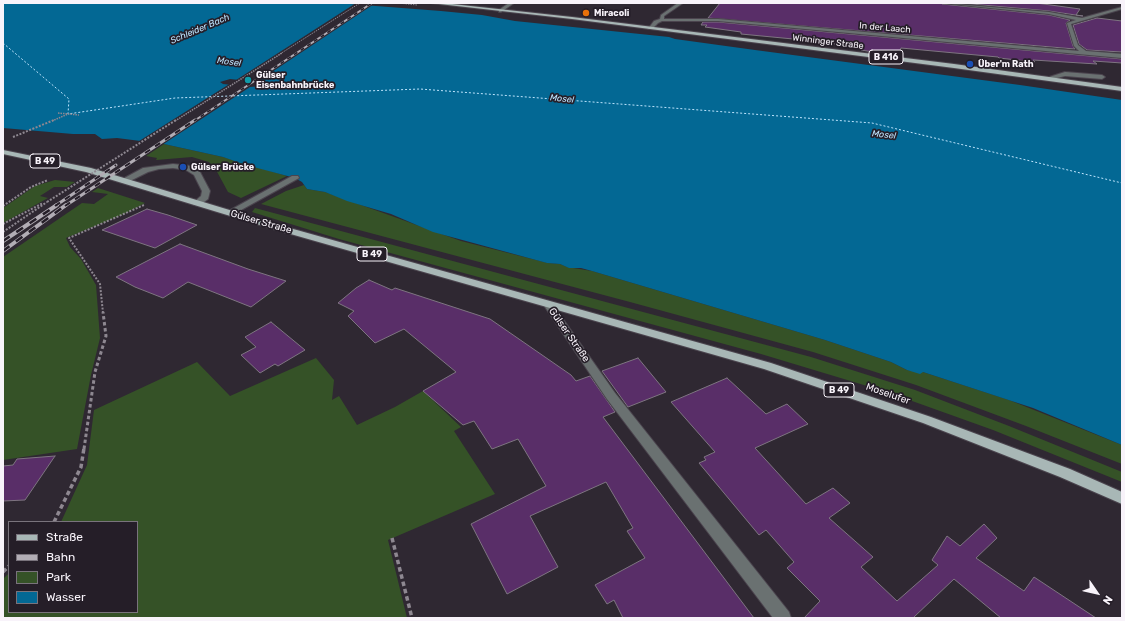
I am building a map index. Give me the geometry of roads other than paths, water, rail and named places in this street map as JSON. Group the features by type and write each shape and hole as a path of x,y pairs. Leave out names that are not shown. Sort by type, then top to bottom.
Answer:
{"main road":[{"name":"B 416","path":"432,3 650,28"},
{"name":"Winninger Straße","path":"650,28 1122,88"},
{"name":"Gülser Straße","path":"3,152 88,170 228,213 548,304"},
{"name":"Moselufer","path":"548,304 817,382 964,434 1122,498"}],"street":[{"path":"500,11 512,3"},
{"path":"650,28 656,22 662,20 662,16 681,3"},
{"path":"944,3 1013,9 1080,19"},
{"path":"1115,4 1122,7"},
{"path":"1086,54 1076,46 1069,23 1122,7"},
{"name":"In der Laach","path":"662,20 718,20 1086,54 1122,56"},
{"path":"1049,78 1065,74 1102,77"},
{"path":"123,180 146,170 159,167 173,166 188,168 197,174 206,191 205,197 197,203"},
{"path":"228,213 295,178"},
{"name":"Gülser Straße","path":"548,304 611,396 783,618"}],"water":[{"path":"3,3 337,3 441,11 482,15 515,21 669,37 1122,100 1122,445 1033,408 923,372 920,374 907,370 891,362 825,340 592,271 581,268 569,268 560,264 547,263 433,232 391,214 347,201 325,192 307,189 302,182 295,178 246,165 223,157 164,144 117,138 102,139 95,134 73,134 3,128","holes":["230,79 259,82 264,86 249,87 223,84 220,82"]}],"railway":[{"path":"194,121 372,3"},
{"path":"65,206 195,120"},
{"path":"55,206 116,165"},
{"path":"3,241 57,205"},
{"path":"3,251 66,205"}],"place":[{"name":"Miracoli","path":"586,13"},
{"name":"Über'm Rath","path":"970,64"},
{"name":"Gülser Eisenbahnbrücke","path":"248,80"},
{"name":"Gülser Brücke","path":"183,167"}],"water label":[{"name":"Schleider Bach","path":"200,29"},
{"name":"Mosel","path":"229,62"},
{"name":"Mosel","path":"562,99"},
{"name":"Mosel","path":"884,135"}]}
